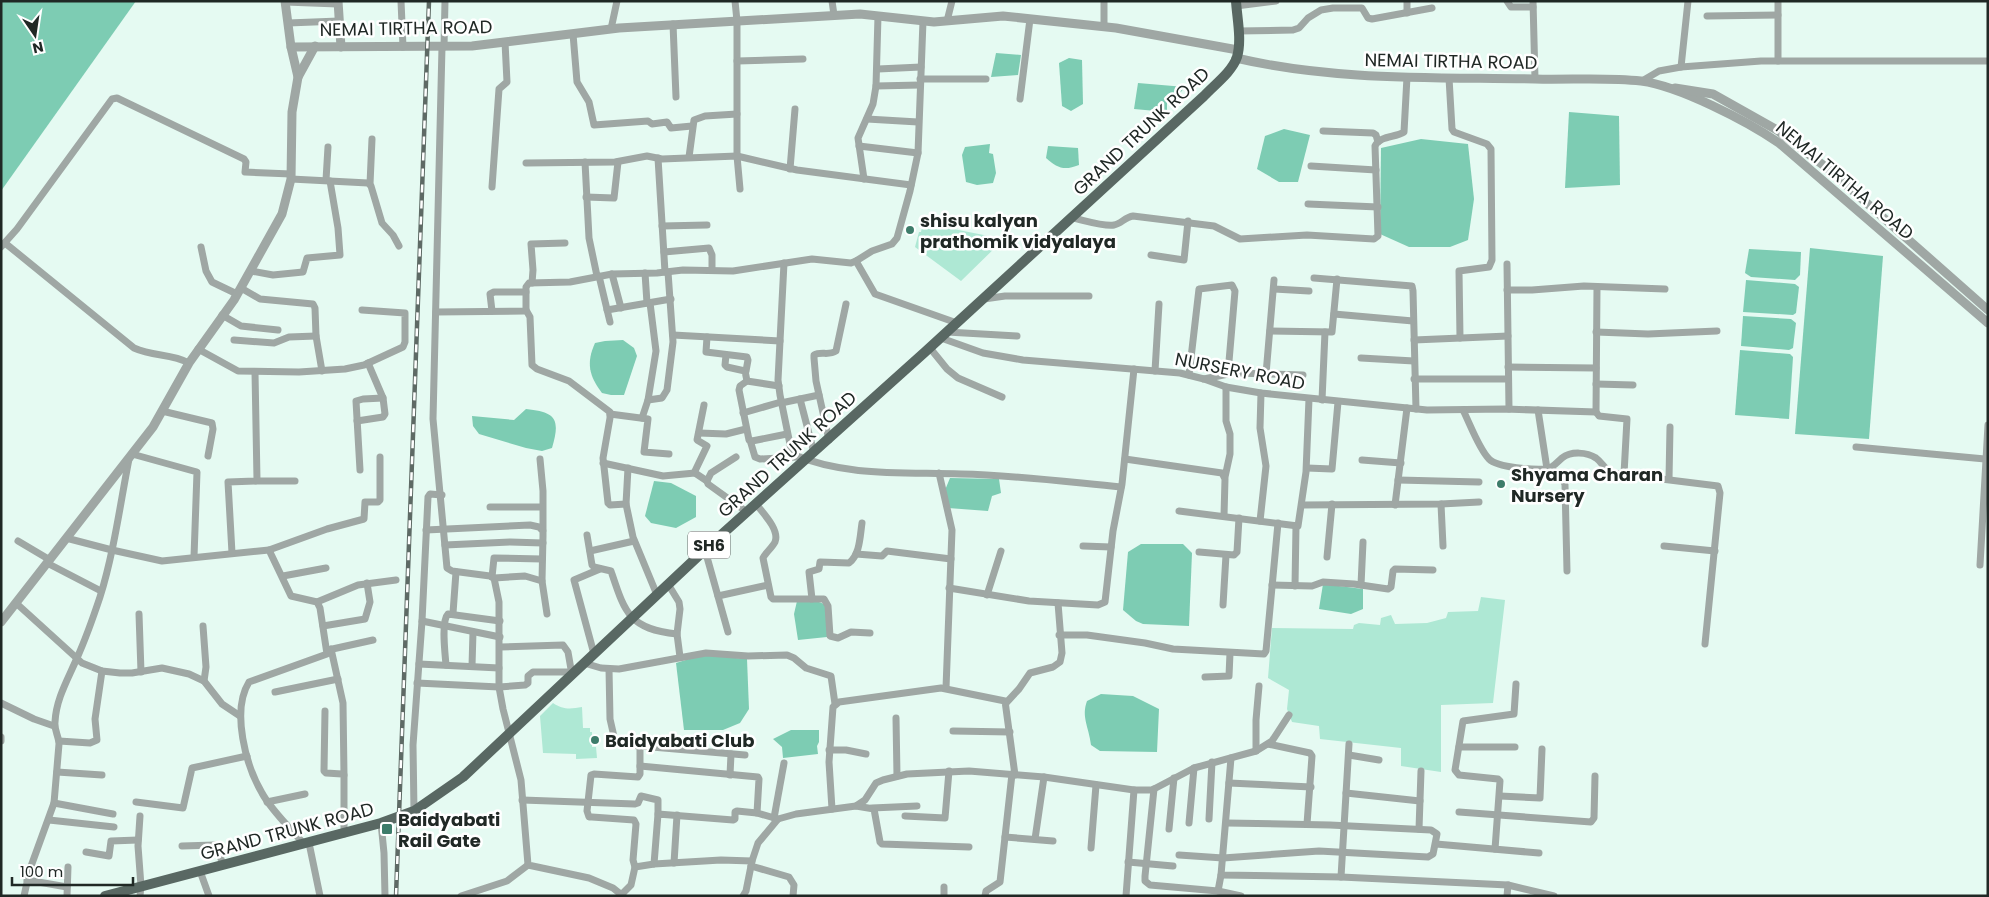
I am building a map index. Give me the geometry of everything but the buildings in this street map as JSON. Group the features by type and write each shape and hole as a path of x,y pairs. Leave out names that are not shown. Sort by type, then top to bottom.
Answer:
{"main road":[{"path":"1236,3 1237,54"},
{"name":"GRAND TRUNK ROAD","path":"105,896 140,891 200,871 381,824 414,812 463,777 510,734 571,673 748,512 806,456 829,440 1204,96 1229,69 1237,54"}],"street":[{"path":"402,1 403,47"},
{"path":"445,1 433,419 442,495 447,568 456,572 493,577 525,576 542,581"},
{"path":"611,29 617,1"},
{"path":"735,1 737,21 737,156 740,189"},
{"path":"832,1 834,15"},
{"path":"947,21 952,1"},
{"path":"1104,1 1104,27"},
{"path":"1236,3 1276,1"},
{"path":"1320,1 1321,10"},
{"path":"1406,1 1407,13"},
{"path":"1507,1 1511,7 1533,4 1535,79"},
{"path":"1681,67 1688,1"},
{"path":"1778,1 1778,61"},
{"path":"298,76 291,47 285,2 338,3 342,47"},
{"path":"1238,31 1294,30 1321,10 1356,4 1372,20 1432,8"},
{"name":"NEMAI TIRTHA ROAD","path":"291,47 472,46 611,29 834,15 860,14 923,21 1003,16 1104,27 1237,54 1269,66 1295,69 1406,77 1642,81 1665,87 1713,94 1777,130 1827,168 1988,310"},
{"path":"1707,16 1778,15"},
{"path":"864,179 859,132 867,119 876,86 878,70 878,16"},
{"path":"1020,99 1030,19"},
{"path":"288,23 339,21"},
{"path":"626,504 608,503 603,463 610,414 608,410 569,381 537,369 532,365 530,317 526,310 526,285 532,283 570,282 612,274 683,270 742,270 812,259 845,263 856,261 872,251 895,242 918,153 923,21"},
{"path":"673,24 676,97"},
{"path":"573,34 578,82 589,102 594,125 648,121 652,124 667,122 671,128 692,126"},
{"path":"492,187 499,89 507,82 504,42"},
{"path":"1,622 153,427 198,349 239,291 282,214 291,176 292,112 298,76 314,46"},
{"path":"737,61 803,59"},
{"path":"1642,81 1659,72 1681,67 1778,61 1988,61"},
{"path":"878,70 921,67"},
{"path":"1073,218 1112,225 1126,217 1133,216 1188,221 1217,227 1240,239 1307,235 1372,240 1378,236 1375,146 1378,142 1404,132 1406,77"},
{"path":"1449,78 1452,129 1454,132 1487,144 1490,149 1492,260 1490,266 1487,267 1459,271 1460,338"},
{"path":"876,86 986,79"},
{"name":"NEMAI TIRTHA ROAD","path":"1665,87 1709,106 1779,143 1988,323"},
{"path":"190,363 180,358 150,354 134,348 3,245 17,229 112,99 117,98 244,159 246,162 245,172 370,184"},
{"path":"790,169 795,109"},
{"path":"689,157 694,120 705,116 737,114"},
{"path":"867,119 918,122"},
{"path":"1323,131 1373,133 1376,135 1378,142"},
{"path":"372,139 370,184 382,223 399,246"},
{"path":"859,146 918,153"},
{"path":"251,271 273,274 303,272 307,258 340,255 338,228 328,181 328,147"},
{"path":"526,163 618,162 642,156 658,158 737,156 790,169 911,185"},
{"path":"648,400 662,398 666,395 673,335 671,299 664,252 658,158"},
{"path":"585,162 590,247 610,322"},
{"path":"586,197 614,198 618,162"},
{"path":"1311,166 1376,170"},
{"path":"1308,204 1378,207"},
{"path":"1151,255 1184,260 1188,221"},
{"path":"662,226 707,225"},
{"path":"532,283 534,270 531,244 565,243"},
{"path":"201,247 206,271 212,282 260,299 313,304 322,371"},
{"path":"664,252 709,248 712,255 712,270"},
{"path":"856,261 872,291 880,297 957,323"},
{"path":"784,263 779,386 792,454 864,472 973,474 1121,487"},
{"path":"1507,264 1509,409"},
{"path":"642,418 648,400 656,351 645,273"},
{"path":"612,274 620,308"},
{"path":"1314,278 1412,286 1416,409"},
{"path":"1270,330 1332,332 1337,279"},
{"path":"1266,374 1274,280"},
{"path":"1189,375 1199,289 1232,285 1235,291 1228,373"},
{"path":"1507,290 1597,287 1665,288"},
{"path":"1596,412 1597,287"},
{"path":"1274,289 1309,291"},
{"path":"492,311 490,294 494,292 526,292"},
{"path":"982,300 1005,296 1089,296"},
{"path":"607,310 671,299"},
{"path":"829,440 819,395 814,355 836,351 846,304"},
{"path":"1156,371 1159,304"},
{"path":"198,349 238,371 322,371 368,364 404,344 406,314 403,312 362,310"},
{"path":"436,312 526,310"},
{"path":"1334,314 1413,321"},
{"path":"222,315 242,326 278,330"},
{"path":"1596,332 1648,334 1717,331"},
{"path":"1322,400 1325,332"},
{"path":"673,335 780,341"},
{"path":"944,335 1017,336"},
{"name":"NURSERY ROAD","path":"944,335 1000,357 1189,375 1226,387 1309,399 1416,409 1509,409 1596,412 1599,416 1603,417 1627,419 1624,474"},
{"path":"234,340 274,343 289,337 316,336"},
{"path":"1414,340 1508,336"},
{"path":"707,337 706,352 747,358 747,381"},
{"path":"930,348 947,369 958,378 1002,397"},
{"path":"726,355 725,365 727,367 746,371"},
{"path":"1360,358 1414,361"},
{"path":"357,421 382,417 386,409 368,364"},
{"path":"1508,367 1596,368"},
{"path":"949,588 1029,601 1098,604 1105,602 1111,547 1125,459 1134,369"},
{"path":"255,372 256,481"},
{"path":"1204,379 1228,373 1302,375"},
{"path":"1414,379 1508,379"},
{"path":"779,386 747,381 740,386 739,390 746,429 755,457 760,459 806,456"},
{"path":"1596,384 1633,385"},
{"path":"1224,516 1225,477 1230,454 1229,432 1226,421 1226,387"},
{"path":"1260,521 1266,466 1260,428 1261,393"},
{"path":"743,413 781,402 819,395"},
{"path":"360,470 356,401 383,398"},
{"path":"800,399 806,456"},
{"path":"1295,586 1296,526 1300,524 1307,468 1309,399"},
{"path":"1307,468 1332,469 1338,402"},
{"path":"695,473 707,446 698,441 704,405"},
{"path":"1395,504 1408,408"},
{"path":"1463,410 1486,454 1494,463 1548,469 1563,478 1565,485 1567,571"},
{"path":"1538,410 1548,469"},
{"path":"162,411 212,423 213,429 208,456"},
{"path":"610,414 614,413 648,420 644,452 669,454"},
{"path":"1980,565 1985,514 1985,459 1988,424"},
{"path":"1668,480 1670,427"},
{"path":"699,434 726,434 746,429"},
{"path":"750,440 787,434"},
{"path":"1856,447 1985,459"},
{"path":"1548,469 1564,456 1580,453 1597,459 1609,472 1715,485 1720,489 1705,644"},
{"path":"24,896 27,880 54,803 59,741 54,726 61,694 77,658 101,591 112,550 131,456"},
{"path":"131,456 197,472 194,557"},
{"path":"706,481 711,472 736,456"},
{"path":"66,538 162,561 269,550 327,529 363,520 365,502 380,500 380,458"},
{"path":"540,459 543,531 542,581 547,614"},
{"path":"1125,459 1222,473 1225,477"},
{"path":"1362,460 1400,463"},
{"path":"603,463 663,476 695,473 748,512"},
{"path":"628,468 626,504 634,541 657,595"},
{"path":"939,473 952,523 946,688"},
{"path":"1398,480 1479,482"},
{"path":"232,553 228,482 295,481"},
{"path":"414,812 413,745 428,497 434,493 442,495"},
{"path":"1302,505 1479,502"},
{"path":"756,504 771,524 775,534 775,542 763,558 770,595 773,599 824,600 827,602 829,612 830,636 838,638 852,632 870,632"},
{"path":"1327,557 1332,504"},
{"path":"1441,504 1443,546"},
{"path":"490,506 542,507"},
{"path":"1180,511 1296,526"},
{"path":"1198,552 1233,555 1237,552 1238,518"},
{"path":"812,599 809,572 819,569 820,562 849,563 852,561 856,554 862,523"},
{"path":"1059,635 1087,635 1173,649 1230,653 1265,653 1278,523"},
{"path":"426,530 530,525 539,526 543,531"},
{"path":"587,535 593,566 611,571 624,607 632,619 648,629 677,634"},
{"path":"18,541 48,562 101,591"},
{"path":"590,551 634,541"},
{"path":"445,545 497,542 543,543"},
{"path":"1361,585 1363,542"},
{"path":"1083,546 1111,547"},
{"path":"1664,546 1714,551"},
{"path":"269,550 291,596 317,602 348,588 367,583 396,580"},
{"path":"705,550 728,632"},
{"path":"856,554 882,556 887,551 950,559"},
{"path":"987,594 1001,551"},
{"path":"1223,605 1226,555"},
{"path":"528,865 519,768 499,687 500,621 498,597 493,577 493,559 542,559"},
{"path":"283,576 326,568"},
{"path":"594,654 574,580 601,568"},
{"path":"1272,585 1315,586 1324,582 1389,589 1391,587 1393,571 1396,568 1433,570"},
{"path":"453,613 456,572"},
{"path":"323,626 366,620 370,602 367,583"},
{"path":"668,584 679,602 677,634 680,657"},
{"path":"718,596 768,585"},
{"path":"317,602 343,703 344,834"},
{"path":"16,603 77,658 90,667 102,671 120,673 162,668 189,674 204,681 222,704 240,716"},
{"path":"1006,703 1019,689 1030,672 1051,668 1060,662 1062,653 1059,635 1058,603"},
{"path":"446,665 445,617 448,614 453,613 500,621"},
{"path":"139,614 141,672"},
{"path":"422,621 500,637"},
{"path":"203,626 206,667 204,681"},
{"path":"472,666 473,632"},
{"path":"320,896 306,844 267,802 247,756 240,716 246,686 249,682 322,657 330,649 373,640"},
{"path":"417,682 499,687 528,684 528,676 533,672 571,673 568,652 563,645 500,647"},
{"path":"584,663 609,669 706,653 748,656 787,655 806,668 830,676 835,704 833,707 829,750 832,809"},
{"path":"1205,677 1229,676 1230,653"},
{"path":"419,664 499,668"},
{"path":"609,669 610,720 617,744 745,755"},
{"path":"59,741 90,743 97,740 95,719 102,671"},
{"path":"275,692 338,679"},
{"path":"1495,850 1501,783 1498,779 1457,774 1456,770 1464,720 1514,714 1516,684"},
{"path":"1256,751 1259,686"},
{"path":"835,704 934,688 946,688 1002,700 1006,703 1014,774 1000,882 986,891 985,896"},
{"path":"1,703 34,719 54,726"},
{"path":"325,711 324,772 344,775"},
{"path":"856,806 865,800 876,783 898,776 949,771 1044,777 1134,790 1154,789 1194,768 1256,751 1268,744 1276,736 1288,716"},
{"path":"896,718 898,776"},
{"path":"953,731 1010,732"},
{"path":"1268,744 1311,754 1313,760 1307,824"},
{"path":"1340,877 1349,744"},
{"path":"460,896 507,881 528,865 589,878 613,888 622,895 631,885 635,867 633,860 636,824 634,820 589,817 587,811 588,802 592,774 635,778 640,774 640,746"},
{"path":"1459,747 1515,747"},
{"path":"1500,796 1540,798 1542,748"},
{"path":"829,750 846,750 866,754"},
{"path":"730,775 731,754"},
{"path":"1348,755 1379,760"},
{"path":"136,802 183,808 192,768 247,756"},
{"path":"1218,891 1227,823 1231,758"},
{"path":"1209,819 1212,762"},
{"path":"753,896 744,893 758,843 776,818 784,763"},
{"path":"640,766 759,777 757,813"},
{"path":"1189,823 1194,768"},
{"path":"905,816 946,818 949,771"},
{"path":"57,772 102,775"},
{"path":"1419,829 1421,772"},
{"path":"1459,812 1593,821 1595,776"},
{"path":"1035,839 1044,777"},
{"path":"1169,829 1174,778"},
{"path":"1229,783 1311,787"},
{"path":"1091,848 1096,785"},
{"path":"1154,789 1145,876 1147,883 1150,885 1218,891 1242,896"},
{"path":"1126,896 1134,790"},
{"path":"1346,793 1420,801"},
{"path":"267,802 305,794"},
{"path":"522,800 638,803 641,796 658,800 654,864"},
{"path":"54,803 113,814"},
{"path":"658,814 733,820 736,812 757,813 776,818 856,806 872,808 917,806"},
{"path":"872,808 882,844 969,848"},
{"path":"674,863 677,815"},
{"path":"140,816 138,840 140,891"},
{"path":"49,820 114,827"},
{"path":"1179,855 1223,858 1319,851 1428,857 1433,854 1436,844 1436,832 1419,829 1227,823"},
{"path":"381,824 384,853 384,896"},
{"path":"1005,837 1052,841"},
{"path":"86,852 109,856 111,841 138,840"},
{"path":"1436,844 1539,853"},
{"path":"182,846 215,845 223,865"},
{"path":"635,867 721,860 751,863 789,877 794,885 793,896"},
{"path":"1128,862 1173,866"},
{"path":"66,896 68,867"},
{"path":"200,871 209,896"},
{"path":"1221,875 1340,877 1508,884 1554,896"},
{"path":"27,880 67,887"},
{"path":"1507,896 1508,884"},
{"path":"944,887 944,896"},
{"path":"1173,896 1174,887"}],"shaded area":[{"path":"1,1 136,1 1,191"},
{"path":"996,53 1021,55 1018,75 991,77"},
{"path":"1069,58 1082,60 1083,104 1071,111 1062,106 1059,63"},
{"path":"1138,83 1185,87 1176,98 1167,102 1167,112 1134,109"},
{"path":"1569,112 1619,116 1620,185 1565,188"},
{"path":"1284,129 1310,135 1298,182 1279,182 1257,169 1265,136"},
{"path":"1421,139 1468,144 1474,199 1468,240 1450,247 1409,247 1380,234 1381,148"},
{"path":"990,144 989,153 993,154 996,173 993,183 977,185 966,182 962,155 965,147"},
{"path":"1048,146 1078,148 1079,165 1061,168 1054,164 1046,158"},
{"path":"923,223 1004,239 961,281 915,247"},
{"path":"1810,248 1883,256 1869,439 1795,434"},
{"path":"1749,249 1801,252 1800,275 1795,280 1751,277 1745,273"},
{"path":"1746,280 1795,284 1799,287 1796,313 1793,315 1743,312"},
{"path":"1743,316 1791,319 1796,323 1793,348 1789,350 1741,346"},
{"path":"623,340 634,348 637,356 624,395 602,393 594,381 590,369 592,350 595,343"},
{"path":"1740,350 1790,354 1793,357 1789,419 1735,415"},
{"path":"526,409 544,412 553,418 556,430 552,448 542,451 526,448 479,434 473,426 472,416 514,420"},
{"path":"950,478 999,479 1001,493 992,496 988,511 948,508 943,495"},
{"path":"654,481 671,483 696,496 696,517 676,528 651,523 645,516"},
{"path":"1141,544 1183,544 1192,553 1189,626 1143,624 1136,621 1123,610 1128,552"},
{"path":"1323,584 1363,589 1363,609 1351,614 1319,609"},
{"path":"1481,597 1505,600 1493,703 1441,705 1441,772 1401,766 1401,748 1320,739 1319,726 1292,722 1287,709 1289,690 1268,678 1272,628 1353,629 1354,625 1359,623 1380,625 1381,618 1391,615 1395,624 1427,623 1446,618 1448,612 1478,611"},
{"path":"797,601 824,604 827,612 827,637 798,640 794,614"},
{"path":"702,655 747,659 749,709 740,723 723,730 684,730 676,663"},
{"path":"1101,694 1133,696 1159,709 1157,752 1100,751 1091,745 1085,717 1085,707 1087,701"},
{"path":"553,703 567,708 582,707 583,728 590,728 590,732 592,732 592,747 596,747 597,758 576,759 576,754 543,753 540,716"},
{"path":"791,730 819,730 818,754 783,758 782,747 773,739"}],"railway":[{"path":"396,896 429,1"}],"place":[{"name":"shisu kalyan prathomik vidyalaya","path":"910,230"},
{"name":"Shyama Charan Nursery","path":"1501,484"},
{"name":"Baidyabati Club","path":"595,740"},
{"name":"Baidyabati Rail Gate","path":"387,829"}]}
